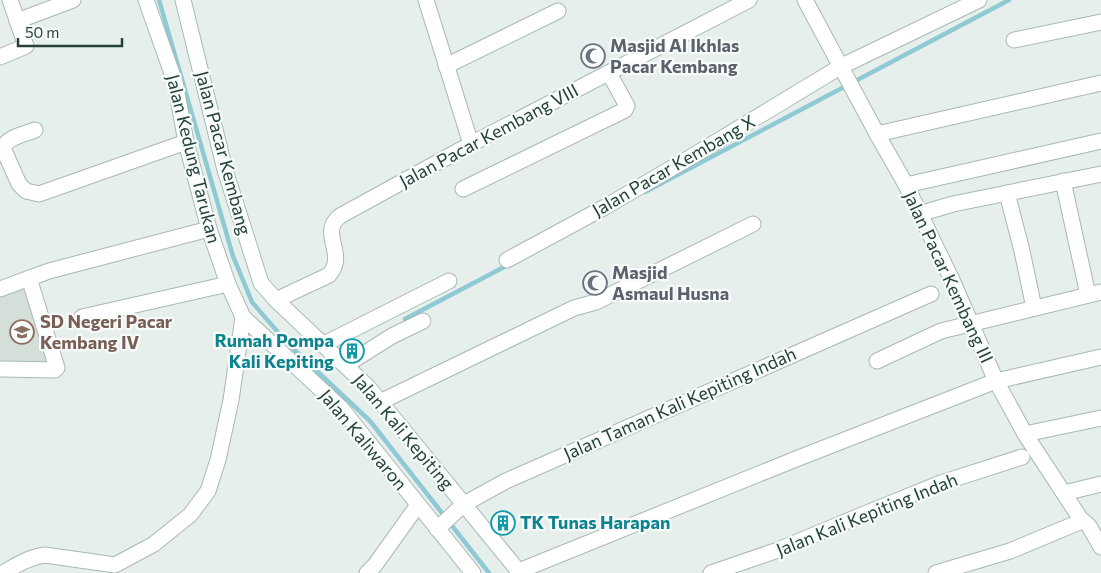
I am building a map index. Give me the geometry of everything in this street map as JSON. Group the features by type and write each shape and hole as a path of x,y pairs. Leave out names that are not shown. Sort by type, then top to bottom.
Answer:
{"street":[{"path":"0,57 26,46 10,0"},
{"path":"17,21 73,0"},
{"name":"Jalan Kedung Tarukan","path":"146,0 174,82 186,142 209,229 228,284 243,317"},
{"name":"Jalan Pacar Kembang","path":"183,0 228,179 261,283 276,300"},
{"path":"426,0 471,144"},
{"name":"Jalan Pacar Kembang VIII","path":"276,300 329,275 333,270 336,260 331,229 335,220 471,144 749,0"},
{"name":"Jalan Pacar Kembang III","path":"805,0 906,185 972,322 996,381 1025,434 1101,547"},
{"name":"Jalan Pacar Kembang X","path":"506,260 605,207 841,69 978,0"},
{"path":"446,66 558,11"},
{"path":"1014,40 1101,22"},
{"path":"463,189 626,110 627,106 609,73"},
{"path":"877,134 1101,83"},
{"path":"35,130 6,143 3,148 19,184 26,191 39,194 186,142"},
{"path":"906,185 1101,141"},
{"path":"919,214 953,204 1101,174"},
{"path":"877,361 941,331 972,322 1095,294 1063,181"},
{"path":"1007,193 1034,308"},
{"path":"380,402 574,308 596,302 752,224"},
{"path":"0,289 29,278 209,229"},
{"path":"2,370 55,370 57,368 29,278"},
{"path":"324,344 449,281"},
{"path":"82,317 228,284"},
{"name":"Jalan Taman Kali Kepiting Indah","path":"440,526 463,505 515,477 932,294"},
{"name":"Jalan Kali Kepiting","path":"276,300 346,365 380,402 520,572"},
{"path":"3,573 21,562 36,556 45,555 118,569 154,544 190,515 208,491 218,460 232,400 243,317"},
{"name":"Jalan Kaliwaron","path":"243,317 341,408 418,505 440,526 472,573"},
{"path":"346,365 392,336 423,321"},
{"path":"520,572 796,459 996,381 1101,357"},
{"path":"1025,434 1101,418"},
{"name":"Jalan Kali Kepiting Indah","path":"712,573 778,550 941,483 1022,457"},
{"path":"1064,493 1101,484"},
{"path":"367,573 375,565 418,505"},
{"path":"936,573 1010,551 1082,521"}],"shaded area":[{"name":"SD Negeri Pacar Kembang IV","path":"28,281 58,374 0,374 0,291"}],"waterway":[{"path":"159,0 233,256 252,302 288,344 370,421 489,573"},
{"path":"645,192 1009,0"},
{"path":"405,319 508,265"}],"place":[{"name":"Masjid Al Ikhlas Pacar Kembang","path":"593,56"},
{"name":"Masjid Asmaul Husna","path":"595,283"},
{"name":"SD Negeri Pacar Kembang IV","path":"22,332"},
{"name":"Rumah Pompa Kali Kepiting","path":"352,351"},
{"name":"TK Tunas Harapan","path":"503,523"}]}
